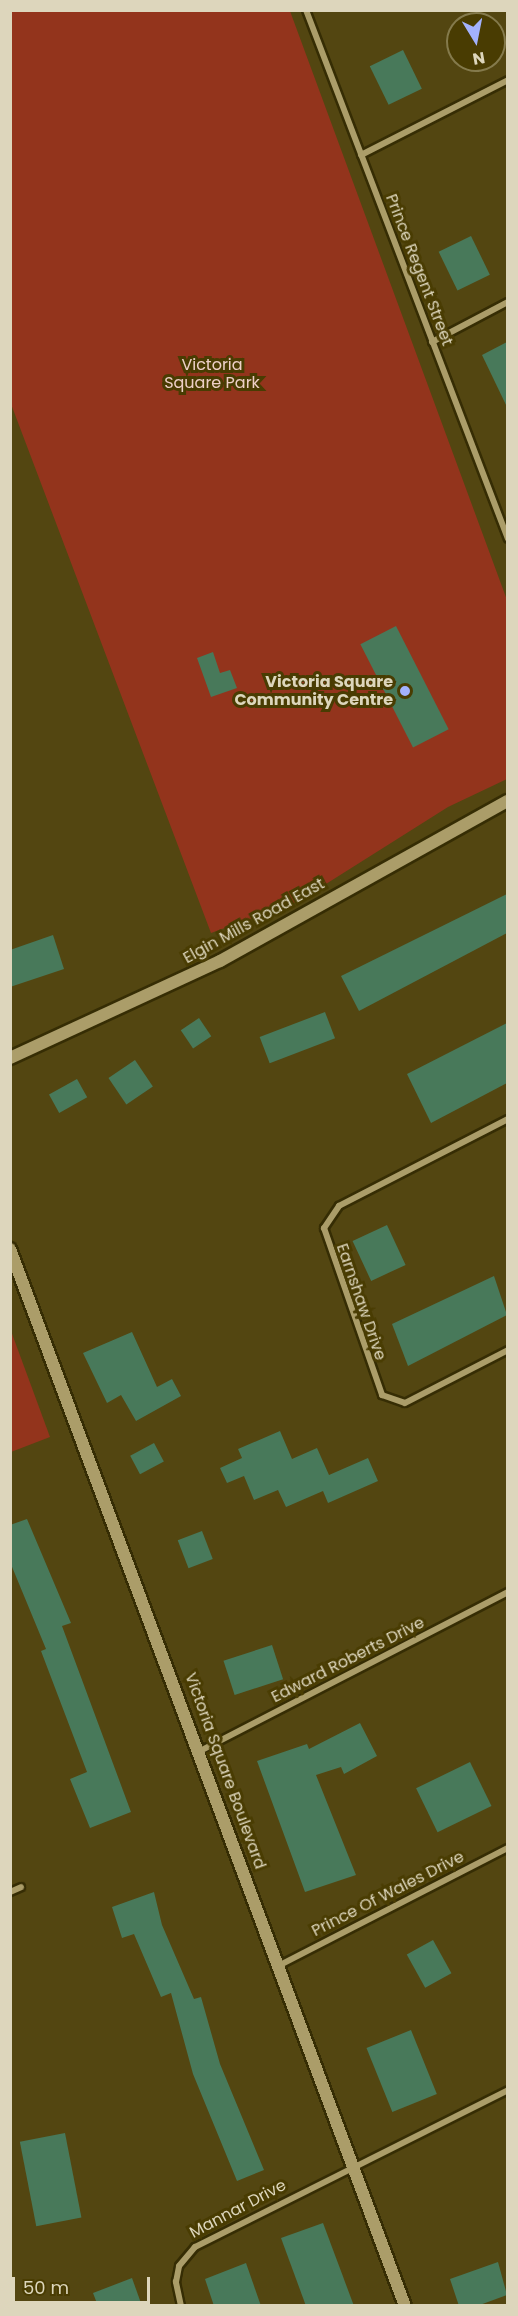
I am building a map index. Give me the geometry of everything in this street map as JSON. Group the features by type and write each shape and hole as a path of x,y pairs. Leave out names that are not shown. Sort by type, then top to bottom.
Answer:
{"street":[{"name":"Prince Regent Street","path":"306,10 432,342 505,523 507,539"},
{"path":"361,155 507,80"},
{"path":"432,342 507,302"},
{"name":"Elgin Mills Road East","path":"10,1058 220,961 507,801"},
{"name":"Earnshaw Drive","path":"507,1119 339,1206 327,1218 324,1239 373,1377 382,1395 405,1403 507,1350"},
{"name":"Victoria Square Boulevard","path":"10,1249 280,1965 405,2306"},
{"name":"Edward Roberts Drive","path":"200,1751 507,1592"},
{"name":"Prince Of Wales Drive","path":"280,1965 507,1848"},
{"path":"10,1892 21,1887"},
{"name":"Mannar Drive","path":"181,2306 176,2282 179,2266 195,2247 507,2090"}],"green space":[{"name":"Victoria Square Park","path":"11,11 290,11 507,600 507,779 448,807 299,901 211,933 11,404"},
{"path":"11,1331 50,1437 10,1452"}],"building":[{"path":"403,50 422,89 389,105 370,66"},
{"path":"471,236 490,275 457,290 439,252"},
{"path":"507,342 507,407 482,355"},
{"path":"396,626 449,729 413,748 360,644"},
{"path":"213,652 220,673 230,670 237,688 211,697 197,658"},
{"path":"507,894 507,933 359,1011 341,976"},
{"path":"53,935 64,969 10,987 10,950"},
{"path":"325,1012 335,1038 270,1063 260,1037"},
{"path":"199,1018 211,1036 193,1049 181,1030"},
{"path":"507,1023 507,1083 431,1123 407,1074"},
{"path":"135,1060 153,1087 126,1104 108,1078"},
{"path":"77,1079 87,1097 59,1113 49,1095"},
{"path":"387,1225 406,1265 371,1281 353,1241"},
{"path":"494,1276 507,1315 408,1366 392,1324"},
{"path":"132,1332 157,1387 172,1379 181,1396 136,1421 121,1395 107,1403 83,1353"},
{"path":"280,1431 292,1459 317,1448 329,1475 368,1458 378,1481 328,1503 323,1491 286,1507 278,1490 254,1500 244,1476 227,1483 220,1468 242,1458 238,1449"},
{"path":"154,1443 164,1462 140,1474 130,1456"},
{"path":"27,1519 71,1623 62,1626 131,1812 90,1828 70,1779 87,1772 41,1651 46,1649 10,1562 10,1525"},
{"path":"202,1531 213,1559 188,1568 178,1540"},
{"path":"272,1645 283,1679 235,1695 223,1661"},
{"path":"360,1723 377,1756 344,1774 341,1767 316,1775 356,1875 305,1892 257,1761 307,1744 309,1749"},
{"path":"470,1762 491,1806 438,1832 416,1788"},
{"path":"154,1892 162,1925 194,1999 201,1997 220,2064 264,2170 237,2181 193,2074 171,1993 161,1997 134,1934 122,1938 112,1907"},
{"path":"433,1940 451,1973 425,1988 407,1955"},
{"path":"411,2030 437,2094 392,2112 366,2048"},
{"path":"65,2133 81,2217 36,2226 20,2142"},
{"path":"323,2223 354,2306 306,2306 281,2238"},
{"path":"498,2262 507,2295 477,2306 459,2306 450,2279"},
{"path":"246,2263 261,2306 214,2306 205,2279"},
{"path":"132,2278 142,2306 98,2306 93,2293"}],"place":[{"name":"Victoria Square Community Centre","path":"405,691"}]}
